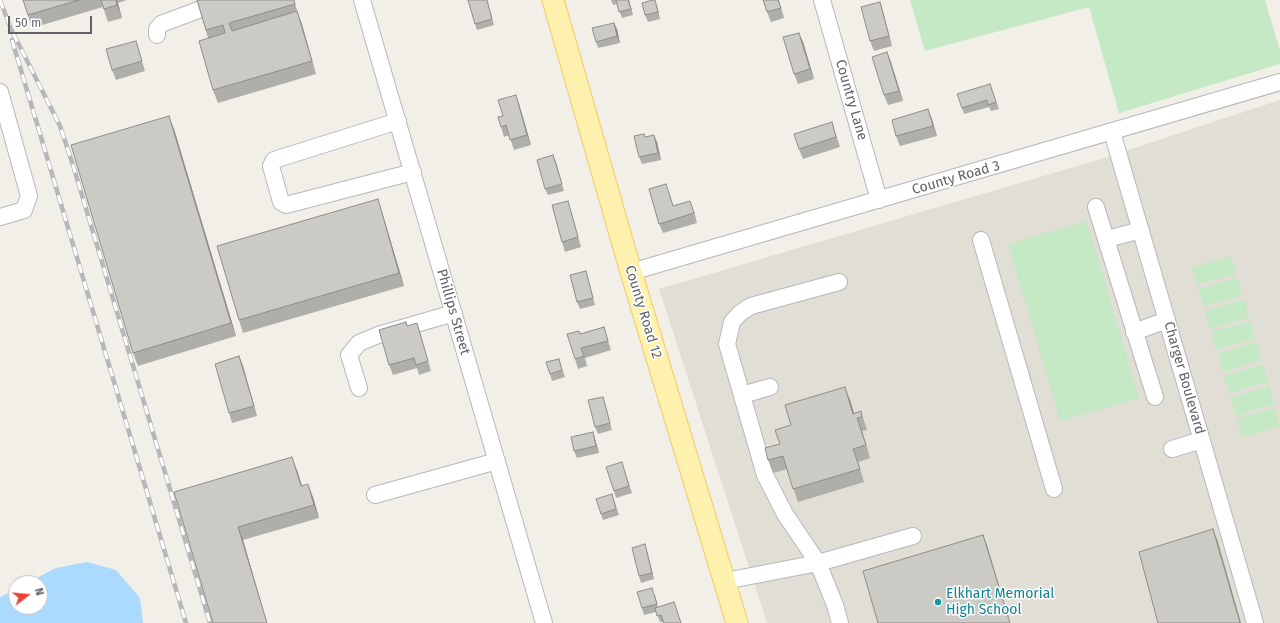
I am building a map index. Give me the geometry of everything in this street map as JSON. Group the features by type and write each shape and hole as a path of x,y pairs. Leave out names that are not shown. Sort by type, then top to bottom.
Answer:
{"main road":[{"name":"County Road 12","path":"553,0 631,272 738,623"}],"street":[{"path":"157,35 157,29 161,24 201,9 234,0"},
{"name":"Phillips Street","path":"362,0 544,623"},
{"name":"Country Lane","path":"822,0 879,200"},
{"name":"County Road 3","path":"631,272 1280,82"},
{"path":"0,92 29,196 24,210 0,217"},
{"path":"398,121 274,160 271,166 281,202 286,205 413,172"},
{"name":"Charger Boulevard","path":"1112,132 1255,623"},
{"path":"1096,207 1155,397"},
{"path":"1107,239 1141,230"},
{"path":"981,240 1054,489"},
{"path":"839,282 751,306 740,313 732,322 727,344 765,475 785,514 818,563 840,623"},
{"path":"359,388 349,355 358,343 378,335 454,313"},
{"path":"1134,332 1167,320"},
{"path":"742,395 770,387"},
{"path":"1172,449 1202,440"},
{"path":"376,495 497,461"},
{"path":"725,581 818,563 913,536"}],"shaded area":[{"path":"1280,100 1280,623 767,623 659,289 1098,160"}],"green space":[{"path":"910,0 1265,0 1280,51 1280,64 1119,113 1089,7 925,51"},
{"path":"1087,221 1139,398 1060,421 1008,244"},
{"path":"1231,256 1236,274 1197,285 1192,267"},
{"path":"1237,277 1242,295 1204,307 1198,289"},
{"path":"1244,299 1249,317 1210,329 1205,311"},
{"path":"1250,321 1255,339 1216,350 1211,332"},
{"path":"1256,342 1262,360 1223,372 1218,354"},
{"path":"1263,364 1268,382 1229,393 1224,376"},
{"path":"1269,386 1274,404 1236,416 1230,398"},
{"path":"1275,408 1280,426 1242,437 1237,419"}],"water":[{"path":"87,562 116,570 140,598 143,623 0,623 0,597 8,593 8,615 48,615 48,575 42,575 56,568"}],"building":[{"path":"23,0 79,0 28,15"},
{"path":"101,0 116,0 117,5 104,9"},
{"path":"197,0 294,0 295,4 229,23 232,31 297,11 312,61 213,90 199,41 225,33 223,25 206,30"},
{"path":"468,0 487,0 492,19 475,24"},
{"path":"616,0 628,0 631,9 619,12"},
{"path":"655,0 658,12 645,15 642,3"},
{"path":"763,0 778,0 781,8 767,12"},
{"path":"880,2 889,36 870,41 861,7"},
{"path":"614,23 617,36 596,42 592,28"},
{"path":"799,33 810,69 794,74 783,37"},
{"path":"136,41 142,61 112,70 106,49"},
{"path":"887,52 899,91 884,95 872,57"},
{"path":"990,84 996,102 988,105 987,100 962,108 957,94"},
{"path":"516,95 527,135 510,140 506,125 501,127 498,117 503,116 498,100"},
{"path":"928,109 933,126 896,136 892,120"},
{"path":"169,116 231,323 133,353 71,145"},
{"path":"832,122 836,137 799,149 794,134"},
{"path":"644,134 645,137 654,135 658,153 639,157 634,136"},
{"path":"553,155 562,184 545,189 537,160"},
{"path":"666,184 673,206 690,201 694,213 659,224 649,189"},
{"path":"378,199 399,273 239,320 217,246"},
{"path":"568,201 578,237 562,242 552,205"},
{"path":"586,271 593,298 577,302 570,275"},
{"path":"406,322 407,326 417,323 428,361 416,365 414,358 389,365 379,330"},
{"path":"604,327 608,341 581,348 584,356 575,359 567,334 579,331 580,334"},
{"path":"239,356 254,406 229,413 215,364"},
{"path":"559,359 562,370 550,374 546,362"},
{"path":"845,387 853,414 861,411 862,417 857,418 866,445 853,449 860,469 793,489 783,456 768,460 765,448 780,444 775,430 791,425 785,405"},
{"path":"603,397 610,423 595,427 588,400"},
{"path":"593,432 596,446 574,451 571,437"},
{"path":"292,457 301,486 308,484 314,505 238,527 267,623 213,623 174,492"},
{"path":"622,462 629,486 614,491 606,467"},
{"path":"612,494 616,509 601,514 596,499"},
{"path":"1213,529 1240,623 1158,623 1139,552"},
{"name":"Elkhart Memorial High School","path":"983,535 1010,623 878,623 863,571"},
{"path":"645,544 652,573 639,576 632,548"},
{"path":"652,588 657,604 642,608 637,592"},
{"path":"674,602 681,623 664,623 661,615 657,616 655,608"}],"railway":[{"path":"0,0 11,29 60,126 210,623"},
{"path":"12,40 186,623"}],"place":[{"name":"Elkhart Memorial High School","path":"938,602"}]}
